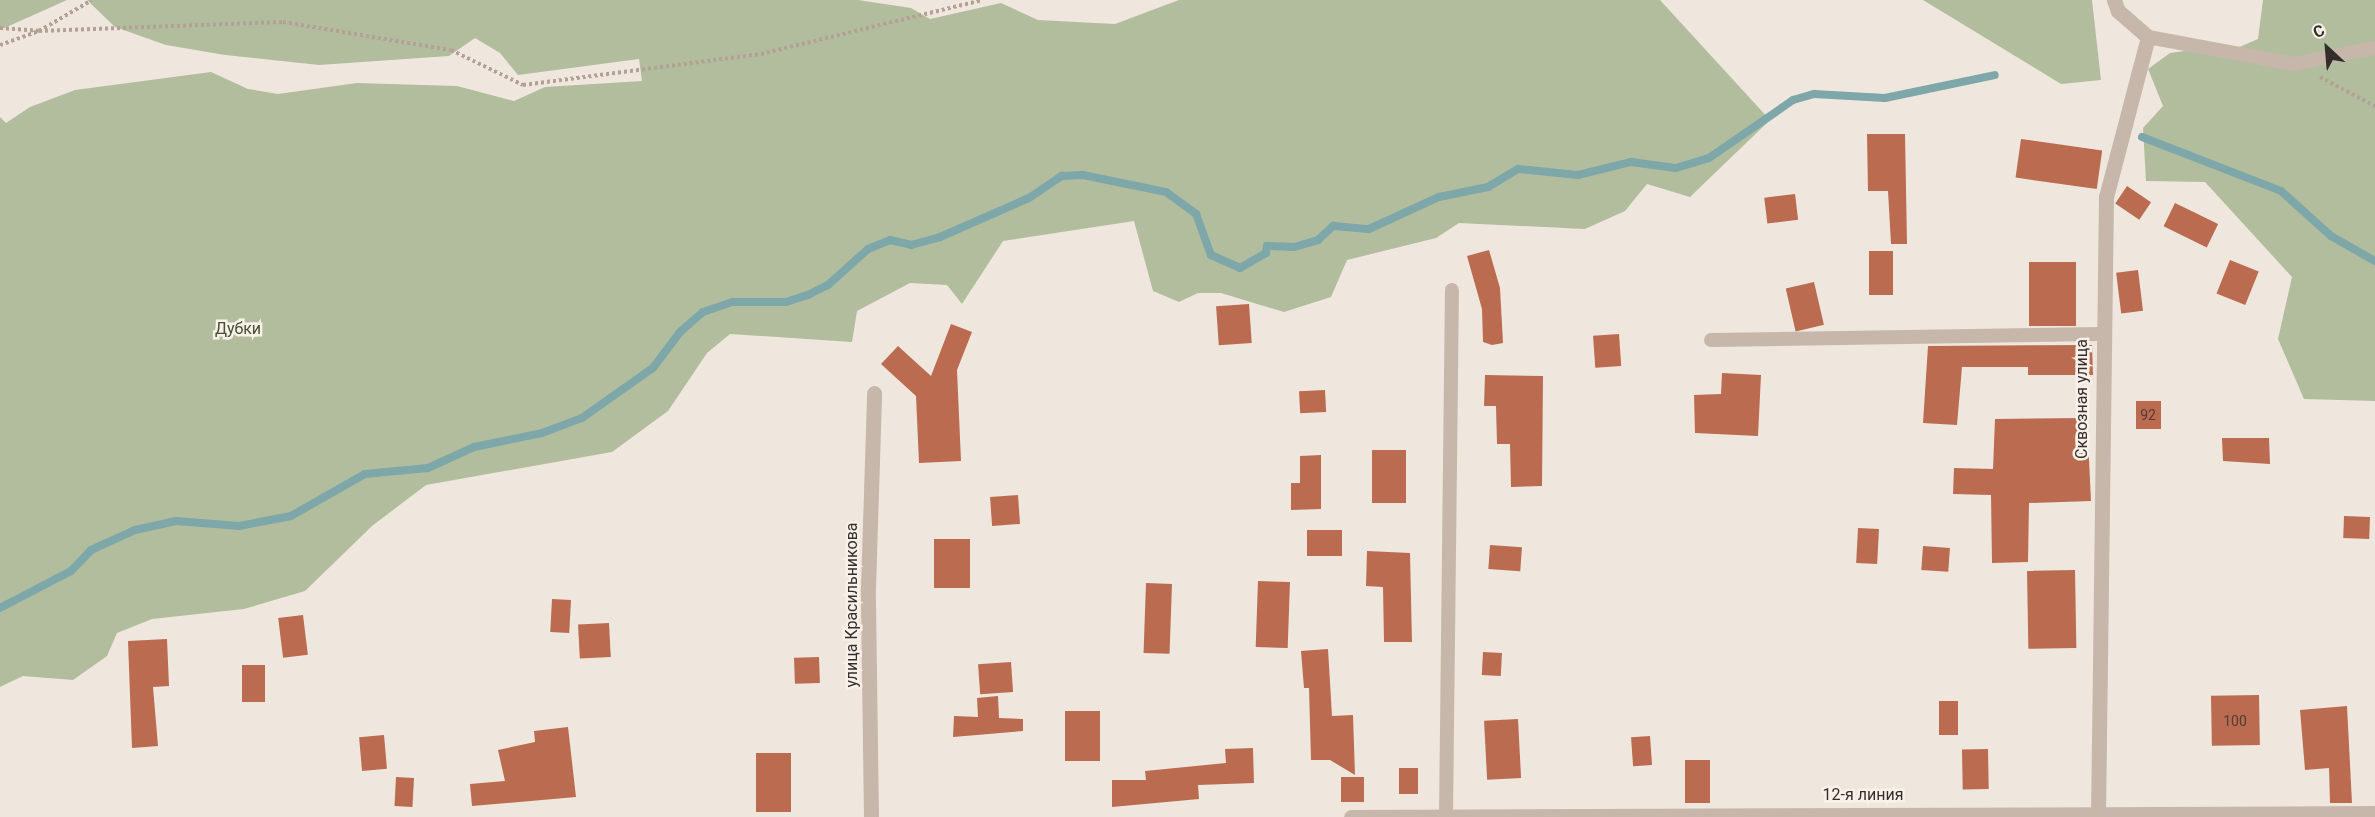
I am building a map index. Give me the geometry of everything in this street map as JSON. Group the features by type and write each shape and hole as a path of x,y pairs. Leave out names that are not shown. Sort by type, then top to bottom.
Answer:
{"street":[{"path":"2114,0 2118,11 2148,37"},
{"name":"Сквозная улица","path":"2098,815 2100,334 2106,197 2148,37"},
{"name":"улица Красильникова","path":"871,817 868,588 874,393"},
{"name":"12-я линия","path":"1351,817 2375,813"}],"lane":[{"path":"2148,37 2294,64 2375,48"},
{"path":"1446,816 1452,290"},
{"path":"1711,340 2100,334"}],"path":[{"path":"0,45 39,31 92,0"},
{"path":"0,28 39,31 283,22 451,50 523,85 761,54 983,0"},
{"path":"2294,64 2375,106"}],"green space":[{"path":"0,0 67,0 0,30"},
{"name":"Дубки","path":"87,0 858,0 911,8 930,19 1001,3 1038,20 1115,24 1179,0 1660,0 1770,120 1690,197 1647,184 1625,211 1585,229 1459,223 1436,238 1347,260 1331,297 1284,312 1221,293 1198,293 1179,302 1153,291 1134,221 1003,241 962,304 947,285 910,283 857,311 852,342 730,334 707,353 668,411 612,452 426,485 372,526 305,591 244,609 152,619 117,633 107,656 73,680 23,676 0,687 0,117 6,123 30,107 75,90 211,72 248,89 278,94 357,83 457,86 514,101 545,87 642,81 639,59 518,75 500,53 475,38 449,56 319,65 225,55 166,45 115,27"},
{"path":"1923,0 2092,0 2101,80 2061,84"},
{"path":"2263,0 2375,0 2375,401 2304,399 2278,339 2292,277 2205,182 2146,181 2143,128 2163,106 2148,69 2170,53 2192,50 2221,55 2258,39"}],"building":[{"path":"1867,134 1905,134 1907,244 1891,244 1888,191 1868,191"},
{"path":"2021,139 2102,150 2097,189 2016,178"},
{"path":"2127,186 2151,202 2139,220 2115,203"},
{"path":"1795,194 1798,220 1767,224 1764,198"},
{"path":"2175,203 2218,224 2207,247 2164,226"},
{"path":"1489,250 1500,288 1503,343 1492,345 1483,342 1482,309 1467,256"},
{"path":"1869,251 1893,251 1893,295 1869,295"},
{"path":"2230,260 2259,272 2245,305 2217,293"},
{"path":"2029,262 2076,262 2076,326 2029,326"},
{"path":"2138,270 2143,311 2121,313 2116,273"},
{"path":"1814,282 1824,325 1796,331 1786,289"},
{"path":"1249,304 1252,343 1219,345 1216,306"},
{"path":"951,324 972,332 957,370 961,461 919,463 916,396 881,364 898,346 931,376"},
{"path":"1619,334 1621,366 1595,368 1593,336"},
{"path":"2092,345 2093,375 2028,375 2028,367 1962,367 1957,425 1923,423 1928,346"},
{"path":"1722,373 1761,375 1758,436 1695,433 1694,395 1721,394"},
{"path":"1485,375 1543,376 1542,486 1511,487 1510,444 1497,444 1496,406 1484,406"},
{"path":"1325,390 1326,412 1300,413 1299,391"},
{"path":"2136,401 2161,401 2161,429 2136,429"},
{"path":"2087,418 2091,501 2029,503 2028,562 1992,563 1991,495 1953,494 1954,468 1993,469 1995,419"},
{"path":"2222,438 2269,438 2270,464 2223,461"},
{"path":"1372,450 1406,450 1406,503 1372,503"},
{"path":"1321,455 1321,509 1291,510 1291,483 1300,483 1300,456"},
{"path":"1018,495 1020,524 992,526 990,497"},
{"path":"2344,516 2370,517 2369,539 2343,538"},
{"path":"1858,528 1879,529 1877,564 1856,563"},
{"path":"1307,530 1342,530 1342,556 1307,556"},
{"path":"934,539 970,539 970,588 934,588"},
{"path":"1490,545 1522,547 1520,571 1488,569"},
{"path":"1923,546 1950,548 1948,572 1921,570"},
{"path":"1367,551 1410,553 1412,642 1384,642 1383,587 1366,586"},
{"path":"2075,570 2076,648 2028,649 2027,571"},
{"path":"1258,581 1290,582 1288,648 1256,647"},
{"path":"1146,583 1172,584 1170,654 1144,653"},
{"path":"552,599 571,600 569,633 550,632"},
{"path":"303,615 308,655 283,658 278,618"},
{"path":"609,623 611,657 580,659 578,625"},
{"path":"167,639 169,686 153,687 158,746 132,748 128,641"},
{"path":"1328,649 1332,716 1353,715 1355,775 1330,760 1311,760 1309,688 1304,688 1301,651"},
{"path":"1483,652 1502,653 1501,676 1482,675"},
{"path":"819,657 820,683 795,684 794,658"},
{"path":"1011,662 1013,692 980,694 978,664"},
{"path":"242,665 265,665 265,702 242,702"},
{"path":"2259,695 2260,745 2212,746 2211,696"},
{"path":"998,696 999,718 1023,719 1023,731 953,737 954,716 978,717 977,698"},
{"path":"1939,701 1958,701 1958,735 1939,735"},
{"path":"2347,706 2352,803 2330,803 2329,768 2305,770 2300,710"},
{"path":"1065,711 1100,711 1100,761 1065,761"},
{"path":"1518,719 1521,778 1487,780 1484,721"},
{"path":"568,727 576,797 472,806 470,784 505,781 498,750 535,742 534,731"},
{"path":"384,735 387,769 362,771 359,737"},
{"path":"1650,736 1652,765 1633,766 1631,737"},
{"path":"1253,748 1254,783 1198,785 1199,799 1112,807 1112,780 1146,780 1145,771 1226,763 1225,749"},
{"path":"1962,749 1988,749 1989,789 1963,789"},
{"path":"756,753 791,753 791,812 756,812"},
{"path":"1685,760 1710,760 1710,803 1685,803"},
{"path":"1399,768 1418,768 1418,794 1399,794"},
{"path":"396,777 414,778 412,807 394,806"},
{"path":"1341,777 1364,777 1364,802 1341,802"}],"waterway":[{"path":"0,608 71,571 91,550 135,530 176,521 239,526 291,516 365,474 428,468 474,447 542,433 582,418 653,368 680,332 703,312 732,302 786,302 808,295 828,285 868,249 890,240 911,245 940,237 1029,198 1062,176 1083,175 1166,192 1196,214 1211,255 1240,268 1266,253 1267,246 1294,247 1318,240 1333,226 1369,229 1439,197 1488,187 1518,169 1578,175 1631,162 1676,168 1709,158 1793,100 1814,94 1885,98 1995,75"},
{"path":"2142,137 2281,191 2331,236 2375,261"}]}
